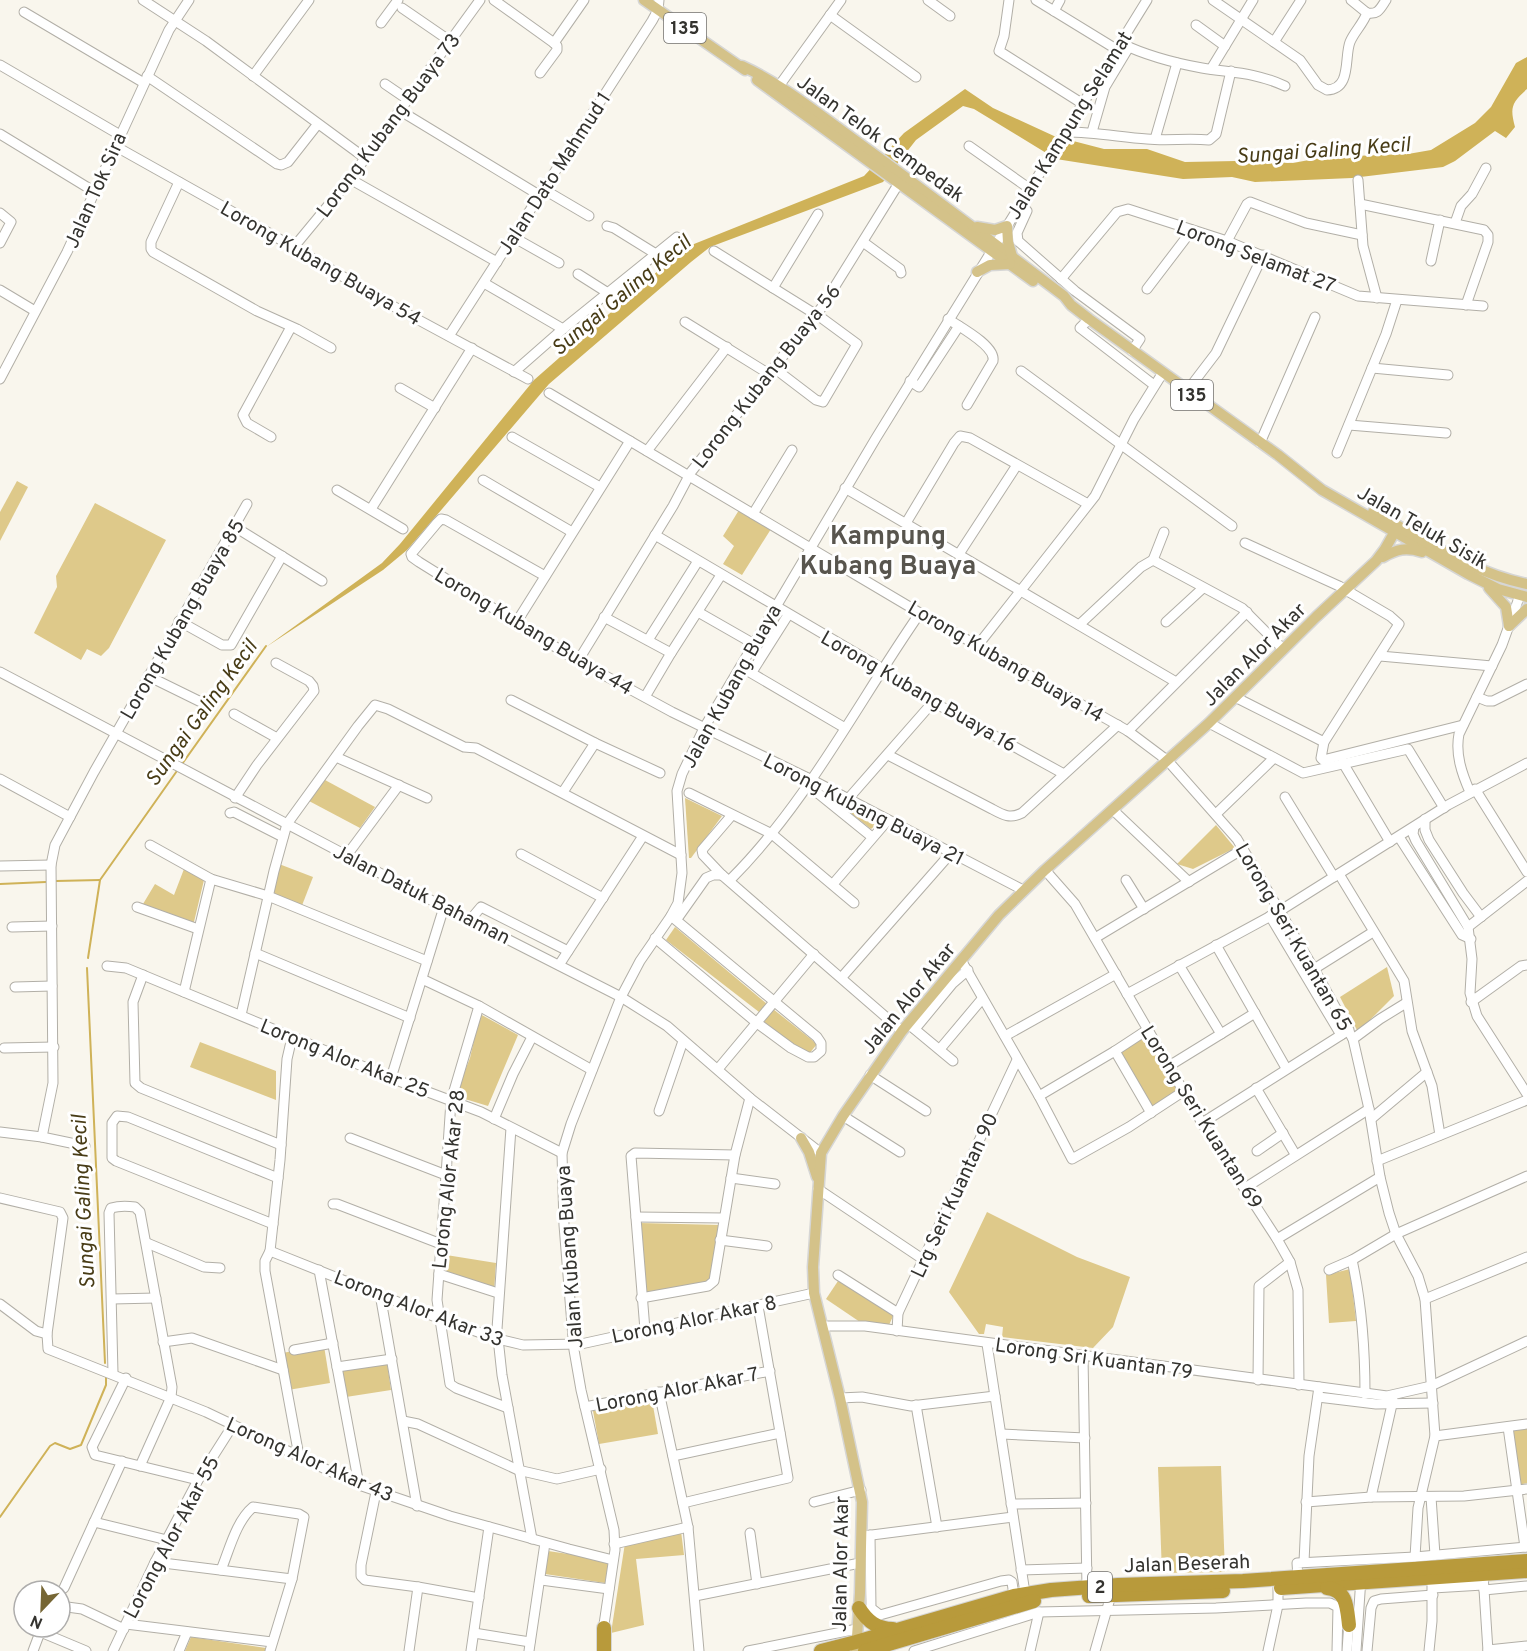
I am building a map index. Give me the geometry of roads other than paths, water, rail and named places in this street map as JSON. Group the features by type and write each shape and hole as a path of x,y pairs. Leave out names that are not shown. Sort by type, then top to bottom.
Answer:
{"highway":[{"name":"Jalan Beserah","path":"859,1643 1019,1594 1087,1588 1433,1573 1526,1552"},
{"name":"Jalan Beserah","path":"1433,1573 1483,1583 1527,1571"},
{"name":"Jalan Beserah","path":"829,1650 1027,1602 1111,1595 1222,1592 1313,1586 1356,1578"},
{"path":"1313,1586 1339,1591 1347,1606 1349,1625"},
{"path":"859,1608 866,1618 877,1626 889,1629 902,1628"},
{"path":"602,1651 604,1628"}],"main road":[{"name":"Jalan Telok Cempedak","path":"644,0 658,5 742,66 757,80 874,159"},
{"name":"Jalan Telok Cempedak","path":"742,66 779,86 895,177 993,247"},
{"name":"Jalan Telok Cempedak","path":"895,177 968,224 993,247"},
{"path":"968,224 991,230 1007,226 1011,261 990,265 977,272"},
{"name":"Jalan Teluk Sisik","path":"993,247 1061,301 1071,305 1162,374 1306,477 1317,480 1444,561 1480,581 1525,594"},
{"name":"Jalan Teluk Sisik","path":"1397,530 1479,570 1527,584"},
{"name":"Jalan Alor Akar","path":"859,1643 860,1563 865,1536 861,1490 814,1293 813,1267 821,1153 870,1075 950,980 961,960 1023,890 1235,698 1376,561 1397,530"},
{"path":"1376,561 1396,549 1405,548 1423,552 1444,561"},
{"path":"1480,581 1503,603 1508,612 1509,626"},
{"path":"1509,626 1527,609"},
{"path":"801,1138 809,1152 819,1186"}],"street":[{"path":"143,0 175,20 365,158"},
{"name":"Jalan Tok Sira","path":"0,379 62,262 145,80 175,20 189,0"},
{"path":"253,76 309,0"},
{"name":"Lorong Kubang Buaya 73","path":"293,248 350,179 480,0"},
{"path":"494,0 557,46 557,50 540,73"},
{"path":"554,43 584,0"},
{"path":"779,86 841,0"},
{"path":"928,0 950,16"},
{"path":"1009,0 1006,28 999,51 1083,104"},
{"path":"1036,0 1122,47 1177,63 1255,75 1284,86"},
{"path":"1054,11 1060,0"},
{"name":"Jalan Kampung Selamat","path":"993,247 1023,207 1030,189 1122,47 1147,0"},
{"path":"1213,0 1300,60 1318,85 1328,90 1339,85 1348,67 1350,41 1367,13"},
{"path":"1211,69 1253,0"},
{"path":"1274,42 1301,0"},
{"path":"1351,0 1367,13 1374,14 1386,0"},
{"path":"381,23 400,4 450,41"},
{"name":"Jalan Dato Mahmud 1","path":"449,336 658,5"},
{"path":"24,12 145,80 277,164 288,162 317,125"},
{"path":"830,15 916,77"},
{"path":"1196,25 1225,46"},
{"path":"1092,132 1105,87 1122,47"},
{"path":"1155,139 1177,63"},
{"path":"0,64 120,135"},
{"path":"1064,135 1092,132 1155,139 1209,140 1214,138 1231,71"},
{"path":"385,84 407,99"},
{"path":"399,110 541,192 589,216"},
{"path":"0,134 95,192"},
{"name":"Lorong Kubang Buaya 54","path":"115,146 382,300 528,379"},
{"path":"969,146 1030,189"},
{"path":"1455,223 1461,206 1472,194 1486,168"},
{"name":"Lorong Kubang Buaya 56","path":"578,661 689,477 817,315 863,242 895,177"},
{"path":"350,179 497,262"},
{"path":"1358,180 1362,235 1377,298"},
{"path":"180,182 151,242 153,252 257,312 331,348"},
{"path":"1227,241 1250,202 1306,223 1362,235"},
{"path":"1360,204 1485,230 1488,238 1466,305"},
{"path":"1023,207 1017,233 1018,242 1061,279 1140,339 1132,351"},
{"name":"Lorong Selamat 27","path":"1061,279 1113,216 1122,209 1134,209 1263,255 1351,294 1397,300 1484,306"},
{"path":"0,213 11,222 0,243"},
{"path":"773,288 818,213"},
{"path":"1431,261 1440,220"},
{"path":"607,226 656,254"},
{"path":"1147,289 1192,230"},
{"path":"513,237 559,263"},
{"path":"514,372 563,329 677,237"},
{"path":"863,242 900,269 902,273"},
{"name":"Jalan Kubang Buaya","path":"604,1628 614,1544 610,1508 585,1407 573,1345 564,1225 562,1153 571,1124 621,997 655,938 674,918 681,893 678,791 681,774 704,728 845,488 993,247"},
{"path":"685,322 823,402 857,344 817,315 714,251"},
{"path":"1186,391 1216,352 1263,255"},
{"path":"578,274 608,293"},
{"path":"484,283 563,329"},
{"path":"0,290 35,312"},
{"path":"1337,453 1397,300"},
{"path":"1260,443 1316,317"},
{"path":"948,319 979,340 992,351 994,356 967,405"},
{"path":"1089,319 1080,328 1154,385"},
{"path":"910,381 919,387 959,326"},
{"path":"271,437 247,423 243,415 291,327"},
{"path":"647,451 727,347"},
{"path":"371,509 472,348"},
{"path":"1372,368 1448,375"},
{"path":"1021,371 1232,526"},
{"path":"978,645 1088,504 1162,374"},
{"path":"400,388 435,408"},
{"path":"549,393 811,548"},
{"path":"1349,425 1446,434"},
{"path":"906,524 960,436 970,438 1088,504"},
{"path":"512,437 600,488"},
{"path":"516,623 630,441"},
{"path":"753,514 792,450"},
{"path":"959,554 1017,465"},
{"path":"483,480 572,532"},
{"path":"845,488 1176,681"},
{"path":"337,490 403,528"},
{"name":"Lorong Kubang Buaya 85","path":"42,1137 53,1083 51,865 55,845 148,676 247,504"},
{"name":"Lorong Kubang Buaya 44","path":"545,576 441,519 414,550 412,557 578,661 704,728"},
{"path":"235,527 322,581"},
{"path":"1079,625 1141,567 1153,560 1164,532"},
{"name":"Lorong Kubang Buaya 16","path":"655,535 883,669 933,702 1064,774"},
{"path":"1245,543 1346,590 1390,616 1399,624 1324,742 1320,756 1323,760 1463,725"},
{"name":"Lorong Kubang Buaya 14","path":"811,548 1118,725 1168,761"},
{"path":"179,621 222,645 231,645 282,556"},
{"path":"1153,560 1247,612 1283,649"},
{"path":"648,640 698,561"},
{"path":"645,697 721,575"},
{"path":"1166,622 1203,588"},
{"path":"1525,594 1463,725 1457,746 1462,769 1472,790 1527,872"},
{"path":"698,612 754,644"},
{"path":"726,877 772,834 810,783 920,612"},
{"path":"1128,731 1247,612"},
{"path":"752,672 788,615"},
{"path":"604,617 671,653"},
{"path":"1380,656 1492,666"},
{"path":"235,798 277,738 314,691 309,681 276,663"},
{"path":"741,667 845,728"},
{"name":"Jalan Datuk Bahaman","path":"0,672 235,798 654,1016 750,1098 821,1153"},
{"path":"148,676 205,704"},
{"path":"1477,697 1488,701 1493,700 1527,684"},
{"path":"1235,698 1324,742"},
{"path":"511,700 660,773"},
{"path":"848,799 933,702"},
{"path":"241,1015 287,824 375,705 388,709 464,747 476,748 681,855"},
{"path":"234,714 277,738"},
{"path":"1209,723 1303,773 1408,749 1444,808"},
{"path":"888,755 1006,816 1014,817 1022,813 1118,725"},
{"name":"Lorong Kubang Buaya 21","path":"704,728 810,783 848,799 1023,890"},
{"path":"563,792 595,743"},
{"path":"336,757 427,798"},
{"path":"1216,814 1274,758"},
{"name":"Lorong Seri Kuantan 65","path":"1168,761 1216,814 1243,849 1274,914 1314,969 1345,1032 1353,1039 1389,1213 1396,1234 1418,1276 1425,1299 1435,1436 1420,1497 1415,1557"},
{"path":"1127,994 1274,914 1472,790 1527,763"},
{"path":"1343,764 1394,839 1467,934"},
{"path":"0,779 70,817"},
{"path":"810,783 872,837"},
{"path":"347,855 399,785"},
{"path":"689,793 772,834 854,903"},
{"path":"1285,797 1404,981 1412,1031 1437,1107 1440,1135"},
{"path":"1113,810 1189,882"},
{"path":"231,813 234,812 283,837"},
{"path":"732,815 701,853 814,954 953,1061"},
{"path":"1425,819 1426,834 1481,917"},
{"path":"833,884 888,820"},
{"path":"1414,827 1413,834 1416,841 1467,934 1471,1002 1477,1017 1526,1090"},
{"path":"559,965 643,836"},
{"path":"150,845 211,879 268,896 427,961"},
{"path":"1095,938 1243,849"},
{"path":"842,977 951,853"},
{"path":"521,854 603,898"},
{"path":"0,866 51,865"},
{"name":"Lorong Seri Kuantan 69","path":"1045,870 1075,904 1202,1123 1290,1262 1298,1290 1299,1385"},
{"path":"655,938 757,1023 803,1055 814,1057 818,1055 821,1051 821,1043 817,1037 674,918 706,878 713,875 726,877"},
{"path":"184,992 211,879"},
{"path":"1126,880 1143,909"},
{"path":"1467,934 1481,917 1527,881"},
{"path":"138,907 198,930"},
{"path":"391,1078 444,907"},
{"path":"470,920 481,907 568,951"},
{"path":"1202,1123 1345,1032 1274,914"},
{"path":"12,927 52,926"},
{"path":"1314,969 1373,932"},
{"path":"1216,945 1286,1068"},
{"path":"255,953 410,1018"},
{"path":"718,1069 814,954"},
{"path":"961,960 1039,1096 1072,1159 1184,1091"},
{"path":"1179,965 1221,1034"},
{"path":"1471,1002 1521,966 1527,965"},
{"name":"Lorong Alor Akar 25","path":"107,966 126,968 452,1101 562,1153"},
{"path":"950,980 968,970"},
{"path":"1005,1036 1116,974"},
{"path":"143,975 133,1002 135,1083 151,1093 280,1145"},
{"path":"422,979 478,1006 592,1070"},
{"path":"15,987 52,986"},
{"path":"940,1049 982,999"},
{"path":"1353,1039 1406,1003"},
{"name":"Lorong Alor Akar 28","path":"478,1006 452,1101 437,1300 438,1318 450,1384 508,1408"},
{"path":"1169,1066 1255,1013"},
{"path":"1039,1096 1147,1030"},
{"path":"494,1119 532,1037"},
{"path":"296,1038 290,1046 286,1059 278,1178 270,1251 265,1261 265,1272 299,1456"},
{"path":"659,1111 683,1041"},
{"path":"4,1048 54,1047"},
{"path":"1115,1051 1151,1113"},
{"name":"Lrg Seri Kuantan 90","path":"897,1331 898,1313 1017,1060"},
{"path":"1371,1119 1427,1072"},
{"path":"870,1075 926,1111"},
{"path":"1256,1088 1295,1154"},
{"path":"641,1298 712,1284 735,1155 750,1098"},
{"path":"1377,1161 1527,1100"},
{"path":"1245,1188 1369,1108"},
{"path":"273,1224 116,1161 112,1158 112,1123 117,1116 128,1117 278,1178"},
{"path":"843,1116 900,1152"},
{"path":"511,1128 498,1293 498,1340 518,1470 532,1539"},
{"path":"0,1132 42,1137 86,1146"},
{"path":"1257,1151 1283,1133"},
{"path":"350,1138 446,1175"},
{"path":"645,1330 631,1156 633,1154 735,1155"},
{"path":"1329,1270 1352,1260 1396,1234 1527,1176"},
{"path":"1277,1239 1380,1177"},
{"path":"731,1178 775,1184"},
{"path":"819,1186 924,1260"},
{"path":"0,1198 60,1212 63,1218 47,1334 36,1331 0,1304"},
{"path":"333,1204 441,1244"},
{"path":"113,1373 108,1222 111,1208 131,1206 138,1209 147,1243 172,1387 171,1397 140,1466"},
{"path":"636,1217 724,1218"},
{"path":"720,1240 767,1245"},
{"path":"147,1243 204,1267 220,1268"},
{"name":"Lorong Alor Akar 33","path":"270,1251 498,1340 523,1345 573,1345"},
{"path":"1425,1299 1527,1257"},
{"path":"1352,1260 1363,1327 1365,1394"},
{"path":"1258,1380 1258,1288 1261,1283 1290,1262"},
{"path":"319,1270 359,1485"},
{"path":"439,1274 498,1293"},
{"path":"838,1275 898,1313"},
{"name":"Lorong Alor Akar 8","path":"573,1345 814,1293"},
{"path":"380,1294 417,1506"},
{"path":"112,1299 156,1298"},
{"path":"683,1503 788,1478 758,1306"},
{"name":"Lorong Sri Kuantan 79","path":"823,1326 865,1326 1299,1385 1319,1392 1365,1394 1393,1400"},
{"name":"Lorong Alor Akar 43","path":"47,1334 48,1349 171,1397 376,1492 489,1527 613,1560"},
{"path":"164,1342 192,1338 283,1370"},
{"path":"1393,1400 1431,1386 1527,1341"},
{"path":"294,1350 333,1343"},
{"path":"987,1344 1021,1570 1019,1594"},
{"path":"1083,1356 1087,1588"},
{"path":"337,1367 392,1359"},
{"name":"Lorong Alor Akar 7","path":"585,1407 770,1371"},
{"path":"126,1378 92,1447 95,1455 198,1480"},
{"path":"659,1392 688,1527 699,1651"},
{"path":"1304,1562 1309,1456 1319,1392 1433,1403"},
{"path":"840,1398 862,1397 916,1405 995,1396"},
{"path":"1371,1497 1393,1400"},
{"path":"916,1405 937,1527"},
{"path":"403,1421 418,1424 518,1470 556,1479 601,1468"},
{"path":"1435,1436 1527,1424"},
{"name":"Lorong Alor Akar 55","path":"113,1651 155,1562 198,1480 233,1425"},
{"path":"1508,1427 1522,1489 1526,1552"},
{"path":"673,1456 780,1433"},
{"path":"1001,1434 1085,1438"},
{"path":"68,1579 122,1461"},
{"path":"1306,1502 1371,1497 1464,1496 1522,1489"},
{"path":"814,1502 861,1490"},
{"path":"376,1492 361,1565 361,1576 366,1580 479,1598"},
{"path":"1429,1651 1433,1573 1431,1497"},
{"path":"1011,1504 1086,1503"},
{"path":"72,1608 82,1609 124,1627 187,1632 271,1647 292,1579 304,1517 299,1514 256,1507 247,1512 240,1523 221,1570"},
{"path":"1013,1517 865,1536 871,1608 880,1615 1009,1580 1019,1594"},
{"path":"94,1522 167,1539"},
{"path":"471,1651 489,1527"},
{"path":"614,1544 688,1527"},
{"path":"750,1533 757,1584"},
{"path":"474,1633 530,1647 545,1543"},
{"path":"1298,1578 1297,1563 1415,1557 1433,1573"},
{"path":"155,1562 292,1579"},
{"path":"695,1596 860,1563"},
{"path":"1021,1570 1086,1569"},
{"path":"1367,1651 1374,1601 1433,1573"},
{"path":"1347,1651 1356,1578"},
{"path":"1356,1578 1356,1651"},
{"path":"541,1580 609,1589"},
{"path":"1527,1586 1483,1583 1488,1650 1527,1646"},
{"path":"409,1651 418,1587"},
{"path":"1268,1651 1278,1605 1278,1588"},
{"path":"1222,1592 1222,1608"},
{"path":"1095,1651 1111,1595"},
{"path":"946,1596 951,1614"},
{"path":"914,1651 1039,1612 1222,1608 1306,1603 1336,1605 1340,1610 1337,1651"},
{"path":"1030,1651 1039,1612"},
{"path":"179,1651 187,1632"},
{"path":"33,1651 39,1635 43,1633 86,1651"},
{"path":"748,1651 859,1643"}],"waterway":[{"name":"Sungai Galing Kecil","path":"182,764 266,646"},
{"name":"Sungai Galing Kecil","path":"88,958 100,880 179,768"},
{"path":"56,881 100,880"},
{"path":"0,884 46,882"},
{"name":"Sungai Galing Kecil","path":"87,968 105,1363"},
{"name":"Sungai Galing Kecil","path":"0,1517 50,1446 55,1443 70,1449 81,1445 106,1385 106,1374"}],"district":[{"name":"Kampung Kubang Buaya","path":"888,550"}]}
